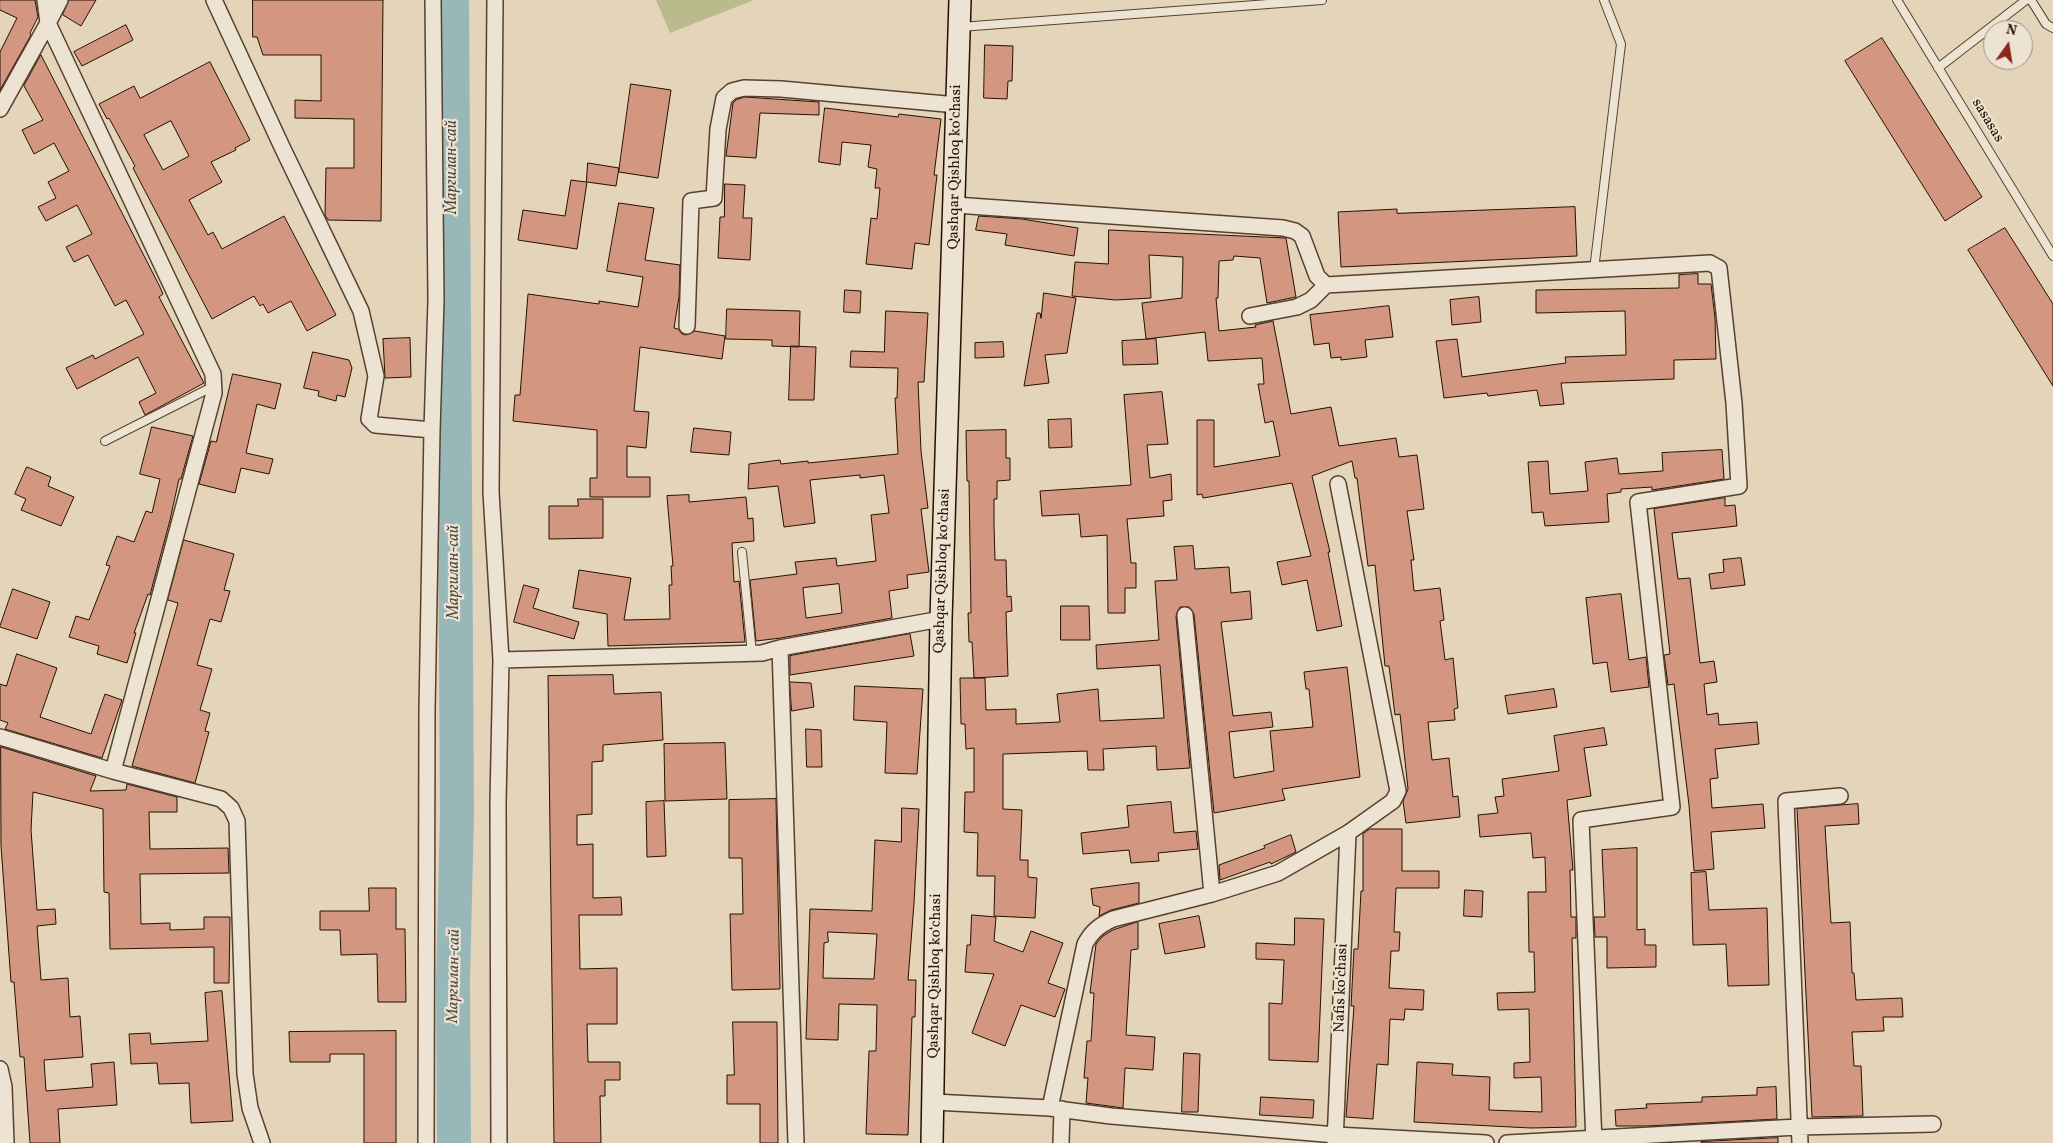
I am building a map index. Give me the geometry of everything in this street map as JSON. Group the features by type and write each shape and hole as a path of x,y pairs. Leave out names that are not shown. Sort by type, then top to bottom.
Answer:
{"main road":[{"name":"Qashqar Qishloq koʻchasi","path":"932,1143 941,619 960,0"}],"street":[{"path":"45,0 48,23 214,374 214,393 113,771"},
{"path":"0,109 60,0"},
{"path":"214,0 361,312 376,376 369,419 375,426 432,430"},
{"path":"426,1143 427,710 436,300 433,0"},
{"path":"495,0 491,492 501,660 498,802 500,1143"},
{"path":"687,326 691,201 714,198 718,129 724,98 732,90 744,88 781,89 957,105"},
{"path":"955,205 1282,228 1295,231 1302,236 1318,276 1326,284"},
{"path":"1250,316 1297,307 1311,300 1326,284 1710,263 1719,268 1734,403 1739,486 1638,502 1672,807 1581,820 1594,1141"},
{"path":"1061,1143 1056,1108 1085,944 1091,934 1100,925 1113,919 1212,894 1278,873 1348,833 1393,801 1398,792 1338,484"},
{"path":"1185,614 1212,894"},
{"path":"501,660 752,654 941,619"},
{"path":"780,648 796,1143"},
{"path":"0,737 113,771 221,799 231,808 237,821 246,1074 250,1108 262,1143"},
{"path":"1800,1143 1786,801 1840,796"},
{"name":"Nafis koʻchasi","path":"1336,1139 1348,833"},
{"path":"0,1069 6,1143"},
{"path":"934,1102 1056,1108 1111,1116 1336,1139 1486,1143"},
{"path":"1507,1143 1594,1141 1798,1127 1933,1124"}],"lane":[{"path":"960,27 1322,0"},
{"path":"1594,270 1621,44 1604,0"},
{"name":"sasasas","path":"1897,0 2053,256"},
{"path":"1938,68 2026,0"},
{"path":"2031,0 2046,24 2053,28"},
{"path":"105,441 214,386"},
{"path":"742,552 752,654"}],"green space":[{"path":"656,0 754,0 670,33"}],"building":[{"path":"0,0 35,0 38,17 30,33 31,35 0,90 0,52 17,18 0,10"},
{"path":"69,0 96,0 81,26 63,15"},
{"path":"253,0 383,0 381,221 328,220 325,215 326,168 354,168 354,119 295,118 295,100 321,101 321,55 263,55 257,37 253,37"},
{"path":"126,25 133,40 82,66 74,52"},
{"path":"1882,38 1982,197 1945,221 1845,61"},
{"path":"985,45 1013,46 1012,81 1008,81 1007,99 984,98"},
{"path":"41,55 159,285 163,294 159,297 204,383 145,415 139,402 156,393 138,357 77,389 66,368 93,355 95,359 144,334 126,300 115,306 88,255 74,262 66,247 92,234 77,205 46,221 38,207 56,198 48,182 69,171 54,143 34,154 22,130 43,120 24,86"},
{"path":"210,62 250,140 235,148 236,150 211,162 222,182 189,200 208,235 213,232 222,249 284,216 336,315 307,331 291,301 268,313 263,304 260,306 254,296 212,319 133,168 135,166 109,118 107,119 99,104 134,86 140,98","holes":["171,121 189,156 163,170 144,135"]},
{"path":"631,84 671,90 658,178 619,172"},
{"path":"745,97 819,102 819,115 760,113 756,158 726,156 733,103"},
{"path":"825,108 898,117 899,114 941,119 934,175 937,175 929,245 915,243 912,269 866,264 871,218 877,219 880,188 875,188 877,169 868,167 871,145 842,142 840,165 819,162"},
{"path":"588,163 619,168 616,186 587,182 577,249 518,240 523,210 565,216 571,180 586,182"},
{"path":"725,184 745,185 743,218 752,218 750,260 718,258 720,217 724,217"},
{"path":"619,203 654,208 645,260 680,265 679,297 674,328 686,335 695,331 725,336 722,359 640,347 634,411 649,412 646,448 627,446 627,477 650,477 650,497 590,497 590,478 597,478 597,430 513,421 515,395 520,395 528,294 599,304 599,301 638,307 643,277 607,271"},
{"path":"1575,207 1577,256 1341,267 1338,212 1397,209 1397,213"},
{"path":"979,216 1022,219 1078,228 1074,256 1005,245 1007,234 976,230"},
{"path":"2005,228 2053,304 2053,386 1968,250"},
{"path":"1109,230 1286,238 1296,297 1267,303 1260,258 1234,256 1233,260 1219,261 1218,298 1216,298 1219,331 1256,327 1255,325 1273,321 1291,414 1331,407 1339,446 1396,438 1399,457 1417,455 1424,509 1407,511 1414,560 1411,560 1414,591 1440,588 1444,620 1440,621 1445,660 1453,658 1458,708 1454,709 1455,720 1428,722 1432,760 1449,758 1453,797 1458,796 1460,817 1406,823 1403,801 1408,789 1400,714 1395,715 1389,666 1385,666 1375,565 1368,566 1357,478 1355,478 1352,461 1312,476 1330,552 1328,552 1342,626 1317,631 1307,580 1282,585 1277,562 1311,556 1292,483 1203,498 1202,494 1197,495 1197,420 1214,420 1214,467 1280,456 1273,421 1265,423 1258,384 1264,384 1262,358 1208,361 1205,332 1146,339 1142,303 1182,298 1183,257 1149,255 1151,298 1116,300 1072,296 1075,262 1108,264"},
{"path":"1698,274 1698,284 1711,284 1715,318 1716,359 1674,360 1674,379 1561,383 1564,404 1540,406 1537,390 1488,396 1487,393 1444,398 1436,341 1457,339 1462,377 1566,363 1565,357 1626,355 1625,311 1536,313 1536,290 1679,288 1679,275"},
{"path":"845,290 861,291 860,313 844,312"},
{"path":"1044,293 1076,298 1067,353 1045,355 1049,383 1024,386 1037,313 1040,313 1041,318"},
{"path":"1479,297 1481,322 1452,325 1450,300"},
{"path":"1389,306 1393,337 1365,340 1367,357 1341,360 1341,357 1331,358 1329,343 1314,345 1310,315"},
{"path":"727,309 800,311 799,347 772,346 772,340 726,339"},
{"path":"886,311 928,313 924,382 918,382 921,451 928,508 921,509 929,572 907,575 908,588 889,591 892,618 756,641 750,580 797,574 795,562 836,558 837,566 876,561 871,515 889,513 884,475 860,478 860,475 810,480 815,523 784,527 778,486 748,489 749,464 780,460 781,464 808,461 808,463 898,454 895,398 897,398 898,368 850,367 851,351 884,352","holes":["839,584 842,613 806,618 803,588"]},
{"path":"410,338 411,377 385,378 383,339"},
{"path":"1156,339 1158,364 1123,365 1122,341"},
{"path":"1003,342 1004,357 975,358 975,343"},
{"path":"791,346 816,347 814,400 789,400"},
{"path":"313,352 349,360 352,368 345,397 337,395 336,401 318,396 319,391 304,388"},
{"path":"233,374 281,384 275,409 257,404 246,453 273,459 269,474 241,468 235,493 199,484 211,441 216,442"},
{"path":"1162,392 1168,444 1147,445 1150,478 1171,474 1172,500 1163,501 1164,516 1127,519 1131,563 1136,563 1136,588 1125,588 1125,613 1108,613 1107,535 1081,537 1079,514 1042,516 1040,491 1131,485 1124,395"},
{"path":"1071,419 1072,447 1049,448 1048,420"},
{"path":"152,427 193,436 181,479 179,479 150,595 148,594 134,633 136,633 127,663 97,654 99,646 69,637 76,616 89,620 110,566 106,565 117,536 134,542 146,511 152,513 160,479 140,474"},
{"path":"694,428 731,432 729,455 691,452"},
{"path":"1006,430 1006,458 1010,458 1010,480 997,481 997,499 994,499 994,524 995,560 1006,560 1007,597 1011,596 1012,611 1006,612 1008,676 974,678 972,642 969,642 968,613 971,613 969,481 967,481 966,431"},
{"path":"1722,450 1724,479 1652,490 1652,487 1621,489 1621,492 1607,494 1609,522 1545,526 1543,512 1532,513 1528,462 1548,461 1550,494 1588,491 1585,462 1617,458 1619,474 1663,471 1662,453"},
{"path":"27,467 51,477 48,486 74,497 61,526 21,510 26,499 15,494"},
{"path":"689,495 689,502 746,497 748,519 753,518 754,541 732,543 734,582 739,581 745,642 608,646 607,614 573,608 579,570 631,578 624,620 670,619 669,585 672,585 671,566 673,566 667,496"},
{"path":"1725,498 1725,506 1735,505 1737,526 1672,533 1678,579 1690,578 1700,663 1714,661 1717,682 1704,684 1707,715 1718,713 1719,725 1757,722 1759,744 1715,749 1718,778 1710,779 1712,808 1763,804 1765,828 1711,832 1714,869 1694,871 1689,805 1674,684 1668,685 1664,655 1670,654 1654,509"},
{"path":"578,499 603,499 603,538 549,539 549,506 578,506"},
{"path":"184,540 234,554 224,590 230,591 221,622 210,619 197,665 212,669 200,710 210,713 205,731 209,732 195,783 132,766 178,603 168,600"},
{"path":"1193,546 1195,569 1229,567 1231,593 1250,591 1252,619 1221,622 1233,716 1271,712 1273,727 1229,732 1234,778 1274,771 1270,731 1313,727 1309,689 1306,689 1304,672 1347,667 1360,777 1282,789 1285,800 1214,813 1194,614 1189,607 1180,607 1176,616 1190,768 1157,770 1156,746 1103,749 1104,770 1088,770 1087,751 1003,754 1003,809 1022,810 1020,860 1028,860 1028,877 1037,878 1035,918 994,916 995,876 977,876 978,833 964,832 965,792 974,792 974,748 966,749 965,724 961,724 960,678 985,678 986,710 1016,709 1016,724 1060,722 1057,694 1098,689 1100,721 1164,718 1160,665 1097,669 1096,645 1159,640 1155,581 1177,580 1174,547"},
{"path":"1741,558 1745,585 1711,589 1709,574 1724,572 1723,560"},
{"path":"524,585 539,589 533,608 579,622 574,639 514,622"},
{"path":"13,589 50,602 37,639 0,627"},
{"path":"1621,594 1629,660 1646,657 1649,687 1611,692 1607,662 1593,664 1586,598"},
{"path":"1061,606 1089,606 1090,640 1061,640"},
{"path":"910,634 914,656 790,675 790,656"},
{"path":"17,654 57,668 40,717 91,734 105,694 122,700 102,758 5,729 8,723 0,720 0,684 6,686"},
{"path":"613,675 614,694 661,692 663,740 603,745 603,761 592,762 592,814 577,815 577,845 593,844 593,898 621,897 622,915 579,915 580,969 617,968 617,1024 587,1024 588,1062 620,1062 620,1080 605,1080 605,1096 600,1096 601,1143 554,1143 548,676"},
{"path":"790,682 811,683 814,707 792,711"},
{"path":"855,686 923,689 917,774 885,773 887,722 854,720"},
{"path":"1554,689 1557,707 1508,714 1505,696"},
{"path":"1604,728 1607,745 1584,748 1591,796 1567,800 1573,870 1570,870 1571,917 1576,917 1576,938 1572,938 1576,1127 1531,1128 1414,1122 1417,1062 1453,1064 1452,1075 1490,1077 1489,1110 1542,1112 1541,1077 1514,1078 1514,1063 1530,1062 1529,1009 1498,1010 1497,993 1535,992 1534,952 1529,952 1528,892 1546,892 1545,857 1533,858 1531,833 1480,837 1478,815 1498,813 1495,797 1504,796 1502,779 1559,771 1554,736"},
{"path":"806,729 821,730 822,767 807,767"},
{"path":"725,743 727,799 665,801 664,744"},
{"path":"1,747 96,776 90,791 126,790 127,784 177,797 177,812 149,812 150,849 228,848 229,873 140,874 141,924 170,923 170,930 204,929 204,917 230,917 229,983 214,983 214,947 110,949 109,893 104,892 103,809 33,792 31,830 37,910 55,909 56,924 37,926 41,980 68,978 70,1017 80,1016 83,1057 44,1060 46,1091 93,1087 91,1064 114,1062 117,1105 58,1109 60,1143 30,1143 24,1057 20,1057 14,982 11,982 1,846"},
{"path":"776,799 780,989 732,990 730,914 743,914 742,858 729,858 729,800"},
{"path":"664,801 666,856 647,857 646,802"},
{"path":"1171,802 1174,833 1196,831 1198,849 1158,853 1159,861 1131,863 1129,850 1083,854 1081,833 1129,827 1127,806"},
{"path":"1858,804 1859,824 1825,826 1831,923 1850,922 1852,973 1854,973 1856,1000 1902,998 1903,1017 1883,1017 1884,1031 1852,1032 1854,1066 1861,1066 1863,1116 1812,1117 1797,809"},
{"path":"902,808 919,809 908,980 916,980 915,1017 912,1017 908,1135 866,1134 869,1051 876,1051 877,1005 839,1004 838,1040 806,1039 810,909 872,911 875,840 901,842","holes":["828,932 877,934 874,979 823,978 824,943 828,942"]},
{"path":"1370,829 1402,829 1402,871 1439,871 1439,888 1396,888 1394,932 1400,932 1399,951 1391,951 1389,988 1424,990 1423,1010 1405,1009 1404,1020 1390,1019 1388,1065 1377,1064 1373,1119 1346,1117 1354,1006 1351,1006 1354,949 1358,949 1361,891 1363,891 1363,834"},
{"path":"1291,835 1296,852 1271,864 1270,862 1220,880 1219,865 1265,848 1264,846"},
{"path":"1637,848 1637,930 1645,929 1645,945 1656,945 1656,967 1607,968 1607,937 1595,937 1594,917 1605,917 1602,850"},
{"path":"1706,872 1709,910 1767,908 1769,985 1728,986 1726,944 1693,945 1691,873"},
{"path":"1139,883 1139,903 1111,910 1099,916 1100,907 1093,905 1091,889"},
{"path":"369,888 396,888 396,929 405,929 406,1002 378,1002 377,954 341,955 340,930 320,930 320,911 369,911"},
{"path":"1465,890 1483,891 1482,917 1464,916"},
{"path":"972,915 996,917 994,941 1023,952 1031,931 1063,943 1048,983 1065,989 1055,1017 1021,1005 1005,1046 972,1033 994,974 965,972 967,945 970,945"},
{"path":"1199,916 1205,947 1165,954 1159,924"},
{"path":"1295,918 1324,919 1318,1062 1269,1060 1269,1003 1282,1004 1284,960 1256,959 1256,943 1294,945"},
{"path":"1138,922 1138,949 1131,950 1126,1035 1155,1037 1153,1070 1125,1068 1123,1108 1086,1103 1088,1078 1084,1078 1087,1041 1091,1041 1094,993 1090,993 1096,944 1103,936 1113,930"},
{"path":"222,991 233,1121 191,1123 189,1083 159,1084 157,1063 131,1064 129,1034 150,1033 151,1044 208,1041 205,993"},
{"path":"733,1022 777,1022 778,1143 760,1143 760,1104 727,1104 727,1075 734,1075"},
{"path":"396,1031 396,1143 364,1143 364,1054 330,1054 330,1062 290,1062 289,1032"},
{"path":"1184,1053 1200,1054 1198,1112 1182,1112"},
{"path":"1776,1087 1777,1119 1616,1126 1615,1110 1647,1108 1646,1104 1702,1102 1702,1097 1757,1095 1757,1088"},
{"path":"1261,1097 1314,1100 1313,1118 1260,1115"},
{"path":"1778,1138 1778,1143 1701,1143 1701,1142"}],"waterway":[{"name":"Маргилан-сай","path":"452,0 457,814 453,981 454,1143"}]}
